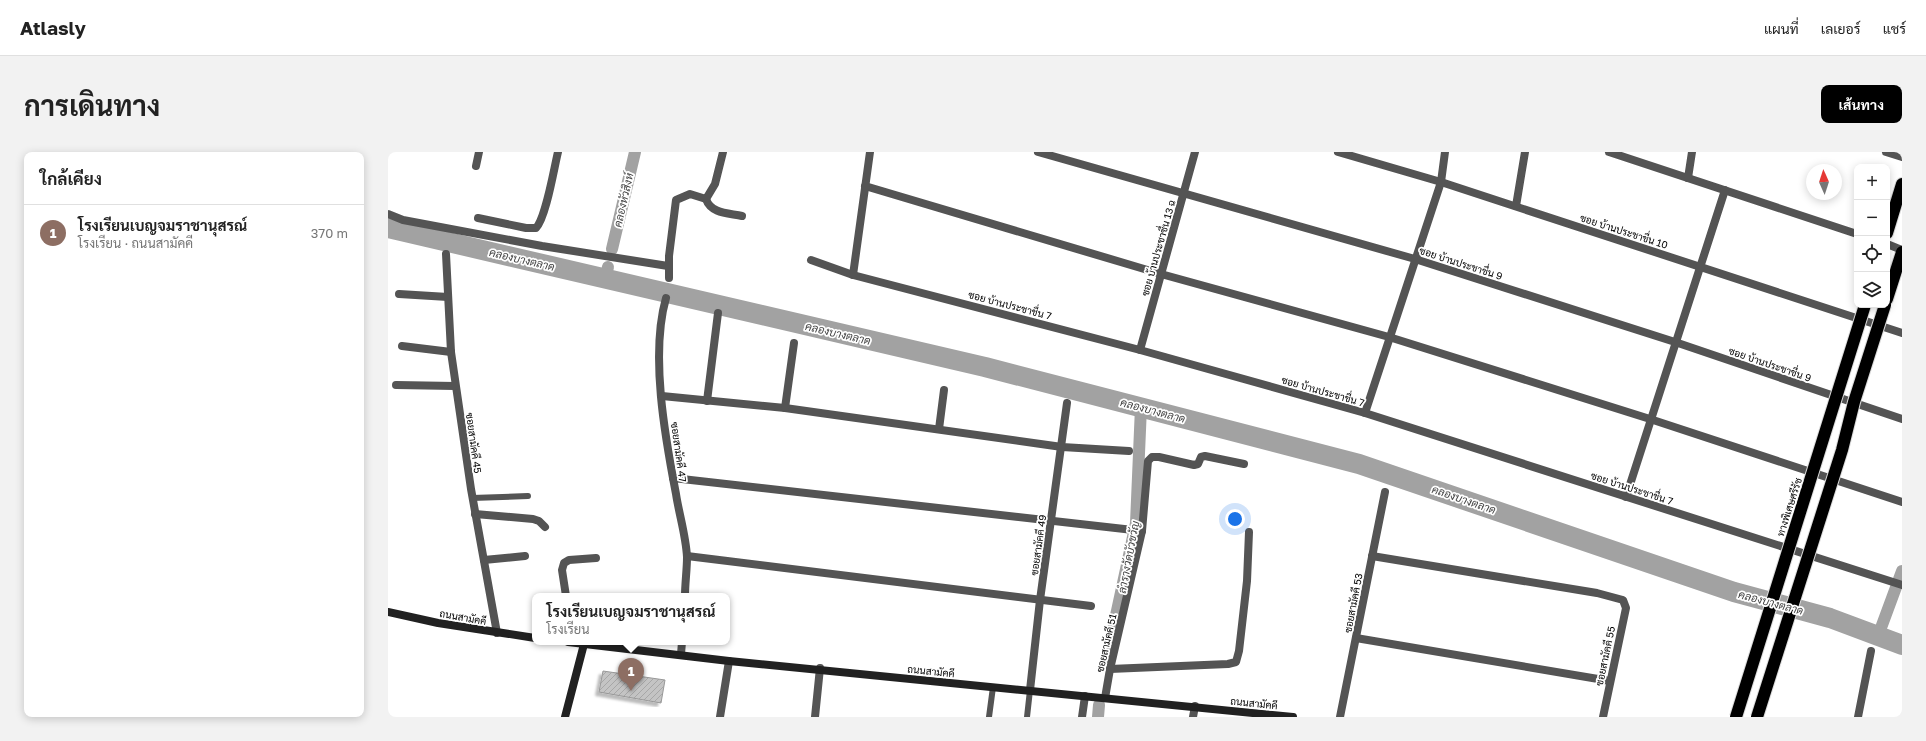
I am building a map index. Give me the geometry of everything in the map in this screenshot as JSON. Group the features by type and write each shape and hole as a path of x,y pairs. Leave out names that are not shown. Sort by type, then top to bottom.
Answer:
{"highway":[{"path":"1890,223 1902,184"},
{"path":"1890,289 1902,251"},
{"name":"ทางพิเศษศรีรัช","path":"1736,717 1864,308"},
{"path":"1757,717 1842,450 1854,402 1884,308"}],"main road":[{"name":"ถนนสามัคคี","path":"388,612 438,623 532,638"},
{"path":"565,717 584,645"},
{"name":"ถนนสามัคคี","path":"594,645 681,654 729,661 820,668 1292,717"}],"street":[{"path":"476,166 479,152"},
{"path":"478,218 526,228 536,228 540,224 544,211 558,152"},
{"path":"722,152 715,184 706,199 708,205 714,210 742,216"},
{"path":"853,275 870,152"},
{"name":"ซอย บ้านประชาชื่น 9","path":"1038,152 1415,259 1675,342 1902,419"},
{"name":"ซอย บ้านประชาชื่น 13 ฉ","path":"1140,350 1195,152"},
{"name":"ซอย บ้านประชาชื่น 10","path":"1338,152 1363,156 1902,333"},
{"path":"1365,413 1441,182 1445,152"},
{"path":"1516,206 1525,152"},
{"path":"1609,152 1854,233"},
{"path":"1688,178 1692,152"},
{"path":"1886,152 1902,157"},
{"path":"865,186 1161,274 1389,338 1650,419 1849,486 1902,502"},
{"path":"1626,497 1725,190"},
{"path":"669,278 668,266 676,200 690,194 706,199"},
{"path":"388,214 403,220 534,245 668,266"},
{"path":"1890,245 1902,251"},
{"name":"ซอยสามัคคี 45","path":"446,254 451,352 472,498 497,633"},
{"name":"ซอย บ้านประชาชื่น 7","path":"811,260 853,275 1140,350 1365,413 1823,561 1902,585"},
{"path":"399,294 448,297"},
{"name":"ซอยสามัคคี 47","path":"666,298 663,310 660,360 662,396 673,478 687,556 685,593"},
{"path":"706,401 718,313"},
{"path":"785,408 794,343"},
{"path":"402,346 451,352"},
{"path":"396,385 456,386"},
{"path":"939,429 944,390"},
{"path":"662,396 785,408 1062,447 1129,451"},
{"name":"ซอยสามัคคี 49","path":"1030,690 1040,600 1067,403"},
{"name":"ซอยสามัคคี 51","path":"1105,698 1110,668 1141,530 1148,461 1150,458 1159,457 1194,465 1198,464 1201,457 1205,456 1244,464"},
{"path":"673,478 1051,522 1141,530"},
{"name":"ซอยสามัคคี 53","path":"1340,717 1385,492"},
{"path":"475,514 533,519 539,521 544,526"},
{"path":"1110,668 1228,664 1236,662 1239,651 1247,581 1249,532"},
{"path":"484,560 525,556"},
{"path":"687,556 1091,606"},
{"name":"ซอยสามัคคี 55","path":"1372,556 1597,593 1623,600 1626,608 1602,717"},
{"path":"566,593 562,570 564,563 569,560 596,558"},
{"path":"1356,638 1610,681"},
{"path":"681,654 682,645"},
{"path":"1858,717 1872,651"},
{"path":"720,717 729,661"},
{"path":"815,717 820,668"},
{"path":"1082,717 1086,696"},
{"path":"1193,717 1195,706"}],"lane":[{"path":"472,498 528,496"},
{"path":"988,717 993,687"},
{"path":"1027,717 1030,690"}],"building":[{"path":"603,671 665,680 661,703 599,692"}],"waterway":[{"name":"คลองหัวสิงห์","path":"612,249 635,152"},
{"name":"คลองบางตลาด","path":"388,228 985,367 1359,464 1734,592 1830,618 1902,645"},
{"name":"คลองหัวสิงห์","path":"605,279 608,267"},
{"name":"ลำรางวัดบัวขวัญ","path":"1107,657 1136,523 1141,407"},
{"path":"1878,636 1902,571"},
{"name":"ลำรางวัดบัวขวัญ","path":"1098,717 1099,705"}],"place":[{"name":"โรงเรียนเบญจมราชานุสรณ์","path":"631,691"}]}
